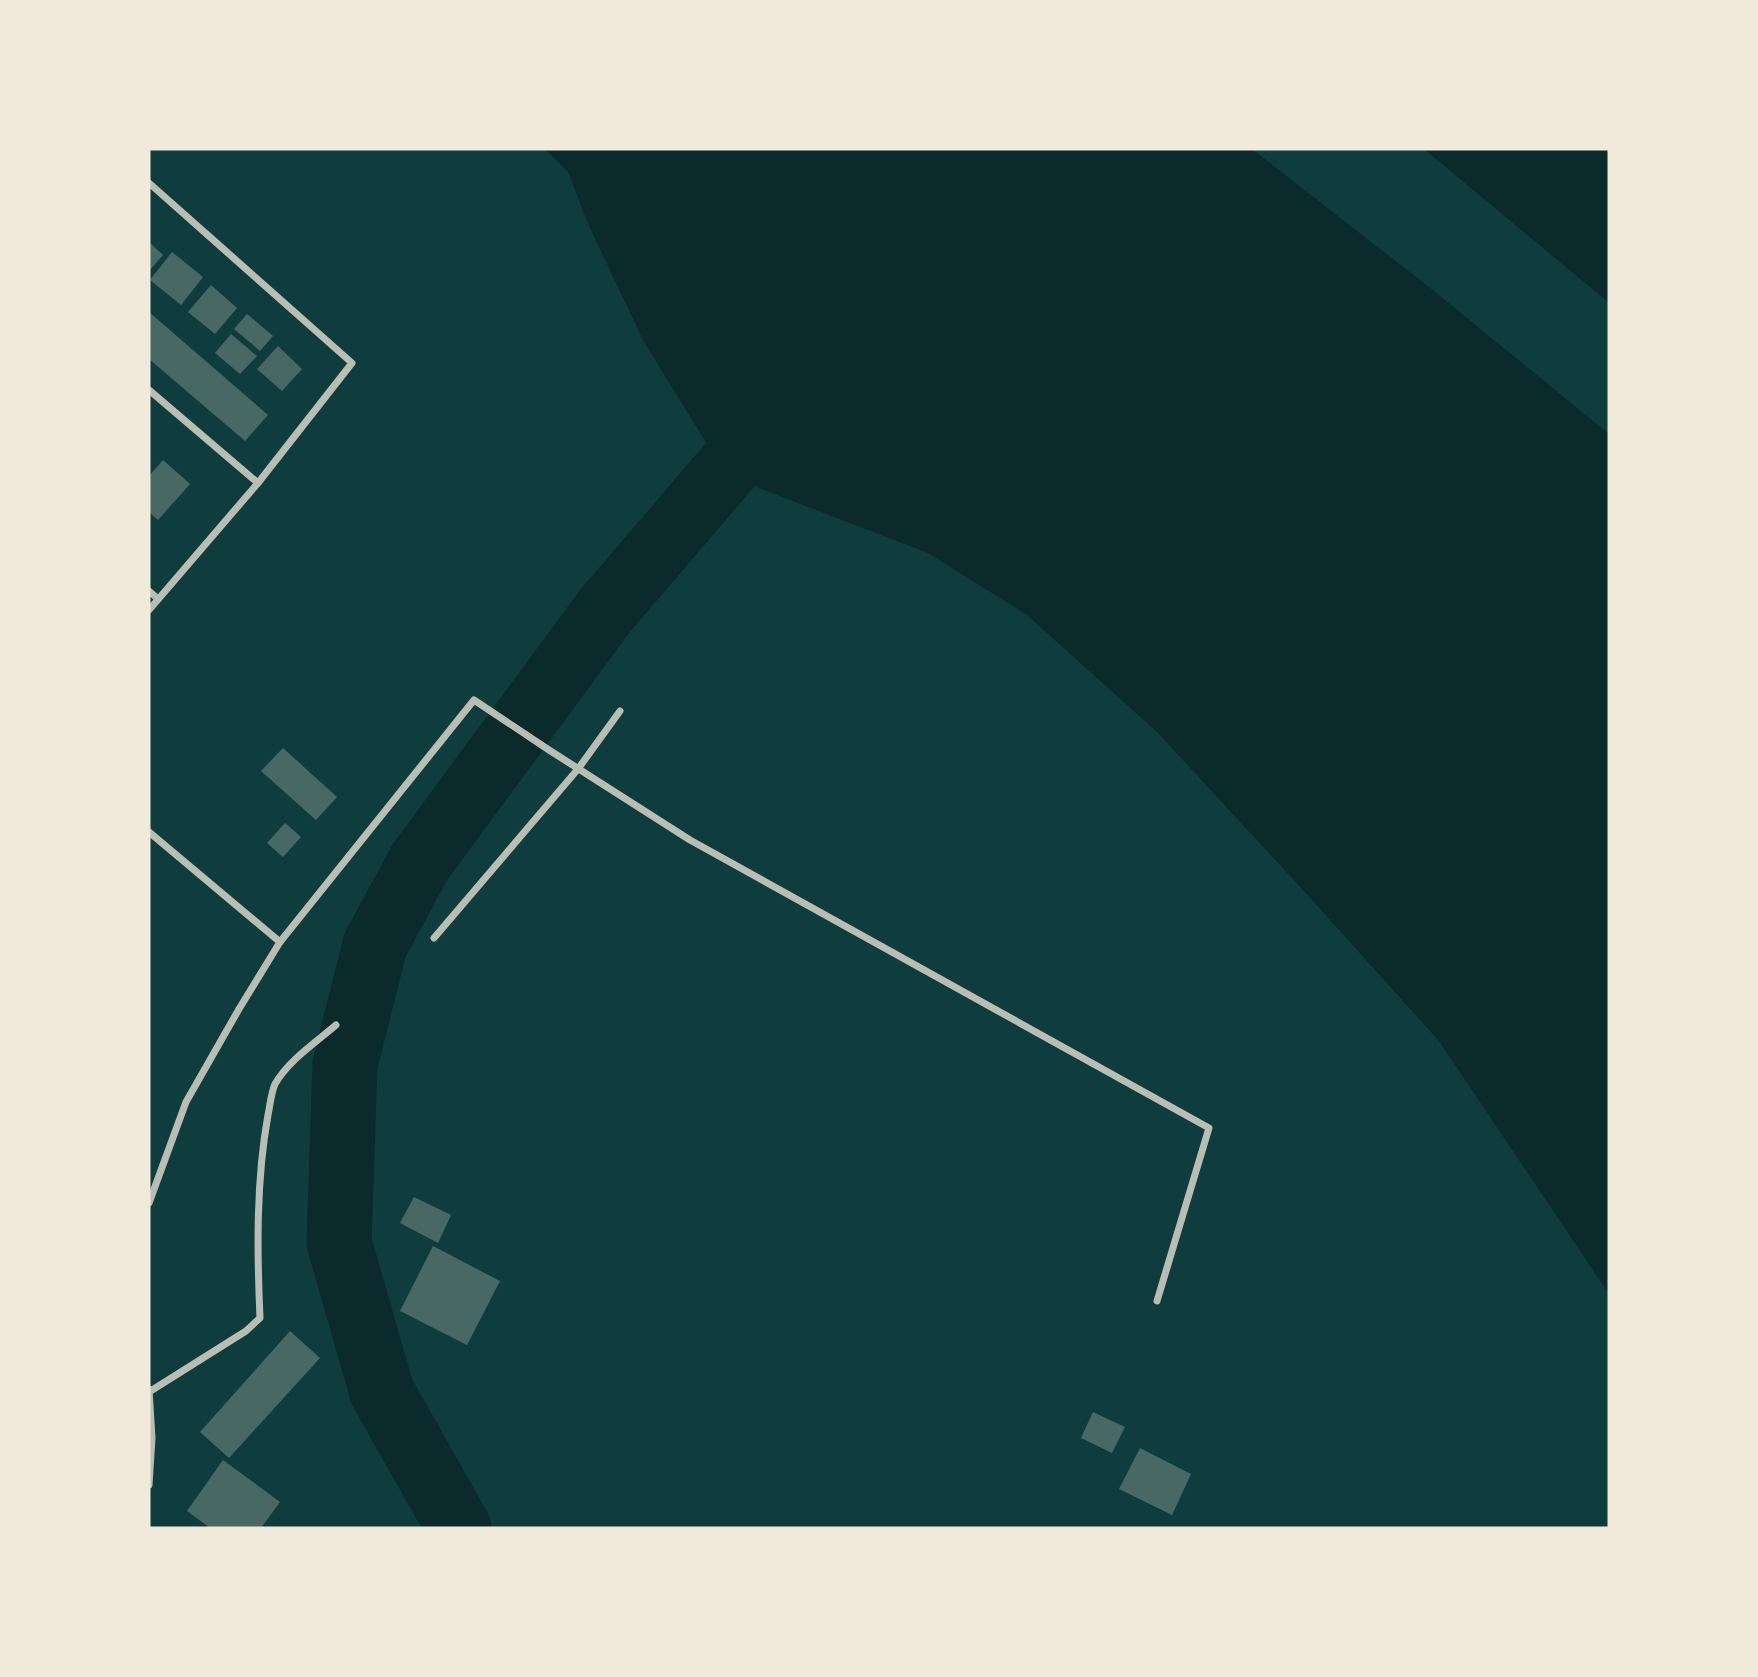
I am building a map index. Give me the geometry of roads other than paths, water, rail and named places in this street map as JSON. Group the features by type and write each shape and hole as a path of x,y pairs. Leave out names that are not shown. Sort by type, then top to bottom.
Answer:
{"street":[{"path":"149,183 352,363 258,483 149,610"},
{"path":"149,390 258,483"},
{"path":"149,591 158,599"},
{"path":"149,1203 186,1102 279,942 474,701 690,840 1209,1128 1157,1301"},
{"path":"434,938 578,769 620,711"},
{"path":"149,832 279,942"},
{"path":"149,1485 152,1438 149,1391 246,1331 260,1318 258,1276 263,1141 274,1087 287,1067 336,1025"}],"water":[{"path":"545,149 1252,149 1434,291 1609,434 1609,1294 1439,1041 1157,732 1027,615 928,553 759,488 707,444 644,342 589,226 568,172"},
{"path":"1424,149 1609,149 1609,303"}],"waterway":[{"path":"459,1528 382,1392 339,1242 345,1064 375,945 420,862 605,611 730,465"}]}
